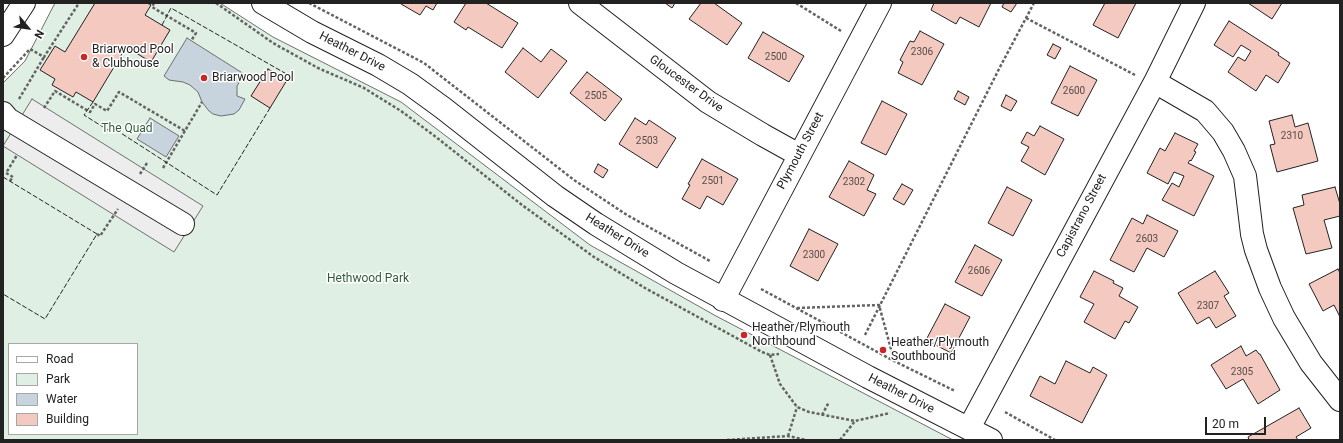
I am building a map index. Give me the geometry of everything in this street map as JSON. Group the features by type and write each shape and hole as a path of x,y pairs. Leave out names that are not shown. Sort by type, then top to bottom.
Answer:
{"street":[{"path":"3,36 24,3"},
{"name":"Heather Drive","path":"263,3 312,32 378,65 410,84 556,196 596,224 724,300 868,377 991,440"},
{"name":"Gloucester Drive","path":"580,3 708,102 799,155"},
{"name":"Plymouth Street","path":"724,300 880,3"},
{"name":"Capistrano Street","path":"969,428 1154,82 1194,3"},
{"path":"1154,82 1205,111 1223,132 1234,150 1244,176 1252,234 1256,250 1270,288 1284,318 1311,363 1340,400"},
{"path":"8,114 183,224"}],"path":[{"path":"8,114 79,3"},
{"path":"154,3 152,7 196,33 192,41"},
{"path":"216,3 273,42 318,68 364,88 401,111 522,205 594,257 645,288 770,355 780,384 797,407 822,415 855,421 890,412"},
{"path":"309,3 424,63 574,180 626,215 710,261"},
{"path":"796,3 846,34"},
{"path":"865,335 1000,67 1034,3"},
{"path":"1026,18 1134,74 1154,82"},
{"path":"3,78 30,49 44,57"},
{"path":"44,108 55,91 90,112 95,104 107,111 119,92 185,132"},
{"path":"163,168 202,102"},
{"path":"10,181 13,177 6,172 16,155"},
{"path":"97,234 100,236 119,208"},
{"path":"761,289 894,361 955,391"},
{"path":"796,308 879,306"},
{"path":"879,306 894,361"},
{"path":"822,415 829,402"},
{"path":"788,436 797,407"},
{"path":"1004,412 1055,440"},
{"path":"840,440 855,421"},
{"path":"727,440 788,436 806,440"}],"green space":[{"name":"Hethwood Park","path":"55,3 220,3 273,37 401,102 590,245 716,316 953,440 3,440 3,83 25,61"}],"shaded area":[{"path":"32,99 203,206 174,252 3,146"}],"water":[{"name":"Briarwood Pool","path":"187,38 244,74 237,86 237,96 245,99 239,110 234,114 221,116 213,114 202,102 198,92 190,85 183,82 169,80 164,76"},
{"path":"150,118 179,136 166,157 137,139"}],"building":[{"name":"Briarwood Pool & Clubhouse","path":"95,3 147,3 151,5 145,15 170,30 151,62 126,47 93,102 76,92 73,97 52,85 55,79 40,70 55,46 65,52"},
{"path":"401,3 437,3 433,10 426,6 420,15"},
{"path":"466,3 486,3 518,23 502,48 468,27 466,30 454,22"},
{"path":"665,3 675,3 672,8"},
{"path":"701,3 714,3 742,23 727,45 689,19"},
{"path":"934,3 991,3 979,27 960,17 956,24 931,10"},
{"path":"1004,3 1017,3 1011,12 1002,7"},
{"path":"1105,3 1136,3 1118,38 1093,25"},
{"path":"1248,3 1282,3 1272,19"},
{"path":"1229,21 1279,53 1278,55 1290,63 1278,83 1266,75 1256,91 1228,72 1238,57 1245,61 1251,51 1241,45 1233,57 1214,45"},
{"path":"920,31 944,44 922,85 898,73 903,62 900,60 910,41 914,42"},
{"path":"763,32 804,56 789,82 748,58"},
{"path":"1053,44 1061,48 1055,59 1047,55"},
{"path":"523,48 541,62 551,49 567,61 538,98 505,72"},
{"path":"1070,66 1097,80 1078,116 1051,103"},
{"path":"268,69 287,80 270,108 251,96"},
{"path":"587,72 622,99 605,121 570,93"},
{"path":"958,91 969,97 965,105 954,99"},
{"path":"1006,95 1017,101 1011,111 1001,106"},
{"path":"882,101 907,114 886,155 861,143"},
{"path":"1292,115 1295,127 1308,123 1318,161 1277,172 1270,145 1275,144 1269,121"},
{"path":"635,118 646,125 649,120 676,138 657,168 619,144"},
{"path":"1040,126 1064,139 1045,175 1021,161 1029,147 1021,143 1027,132 1034,136"},
{"path":"1175,133 1198,144 1194,151 1196,152 1191,161 1190,160 1188,163 1214,176 1194,216 1162,200 1172,183 1179,187 1184,176 1174,172 1168,184 1147,173 1160,148 1165,151"},
{"path":"702,159 738,179 723,205 707,196 700,209 682,199 690,185 688,184"},
{"path":"849,161 874,175 867,190 876,194 864,216 829,197"},
{"path":"598,164 608,170 603,178 594,172"},
{"path":"902,184 913,190 904,205 893,199"},
{"path":"1007,187 1032,200 1013,236 988,223"},
{"path":"1335,187 1340,204 1340,216 1324,220 1332,248 1306,254 1293,208 1304,205 1302,195"},
{"path":"1147,215 1178,231 1164,257 1147,248 1134,272 1110,260 1132,218 1143,224"},
{"path":"809,229 838,244 818,281 790,266"},
{"path":"975,245 1002,260 982,296 955,282"},
{"path":"1338,269 1340,273 1340,317 1334,305 1323,311 1309,284"},
{"path":"1094,271 1114,281 1113,283 1123,288 1119,296 1138,307 1129,323 1125,321 1115,339 1084,322 1094,304 1080,297"},
{"path":"1215,271 1229,293 1224,296 1236,316 1216,328 1209,317 1197,324 1178,293"},
{"path":"945,304 970,317 951,353 926,340"},
{"path":"1241,346 1246,356 1256,350 1260,354 1280,390 1258,404 1243,379 1226,389 1211,365"},
{"path":"1066,361 1090,373 1093,367 1107,375 1082,423 1030,396 1040,376 1055,384"},
{"path":"1299,408 1311,428 1296,437 1298,440 1249,440 1248,437"}],"fence":[{"path":"162,25 171,8 290,76 287,80"},
{"path":"93,102 84,115 111,132 113,128 217,195 270,108"},
{"path":"3,177 97,234 45,319 3,294"}],"place":[{"name":"Briarwood Pool & Clubhouse","path":"84,57"},
{"name":"Briarwood Pool","path":"204,78"},
{"name":"Heather/Plymouth Northbound","path":"744,335"},
{"name":"Heather/Plymouth Southbound","path":"883,350"}],"park label":[{"name":"The Quad","path":"127,129"}]}
